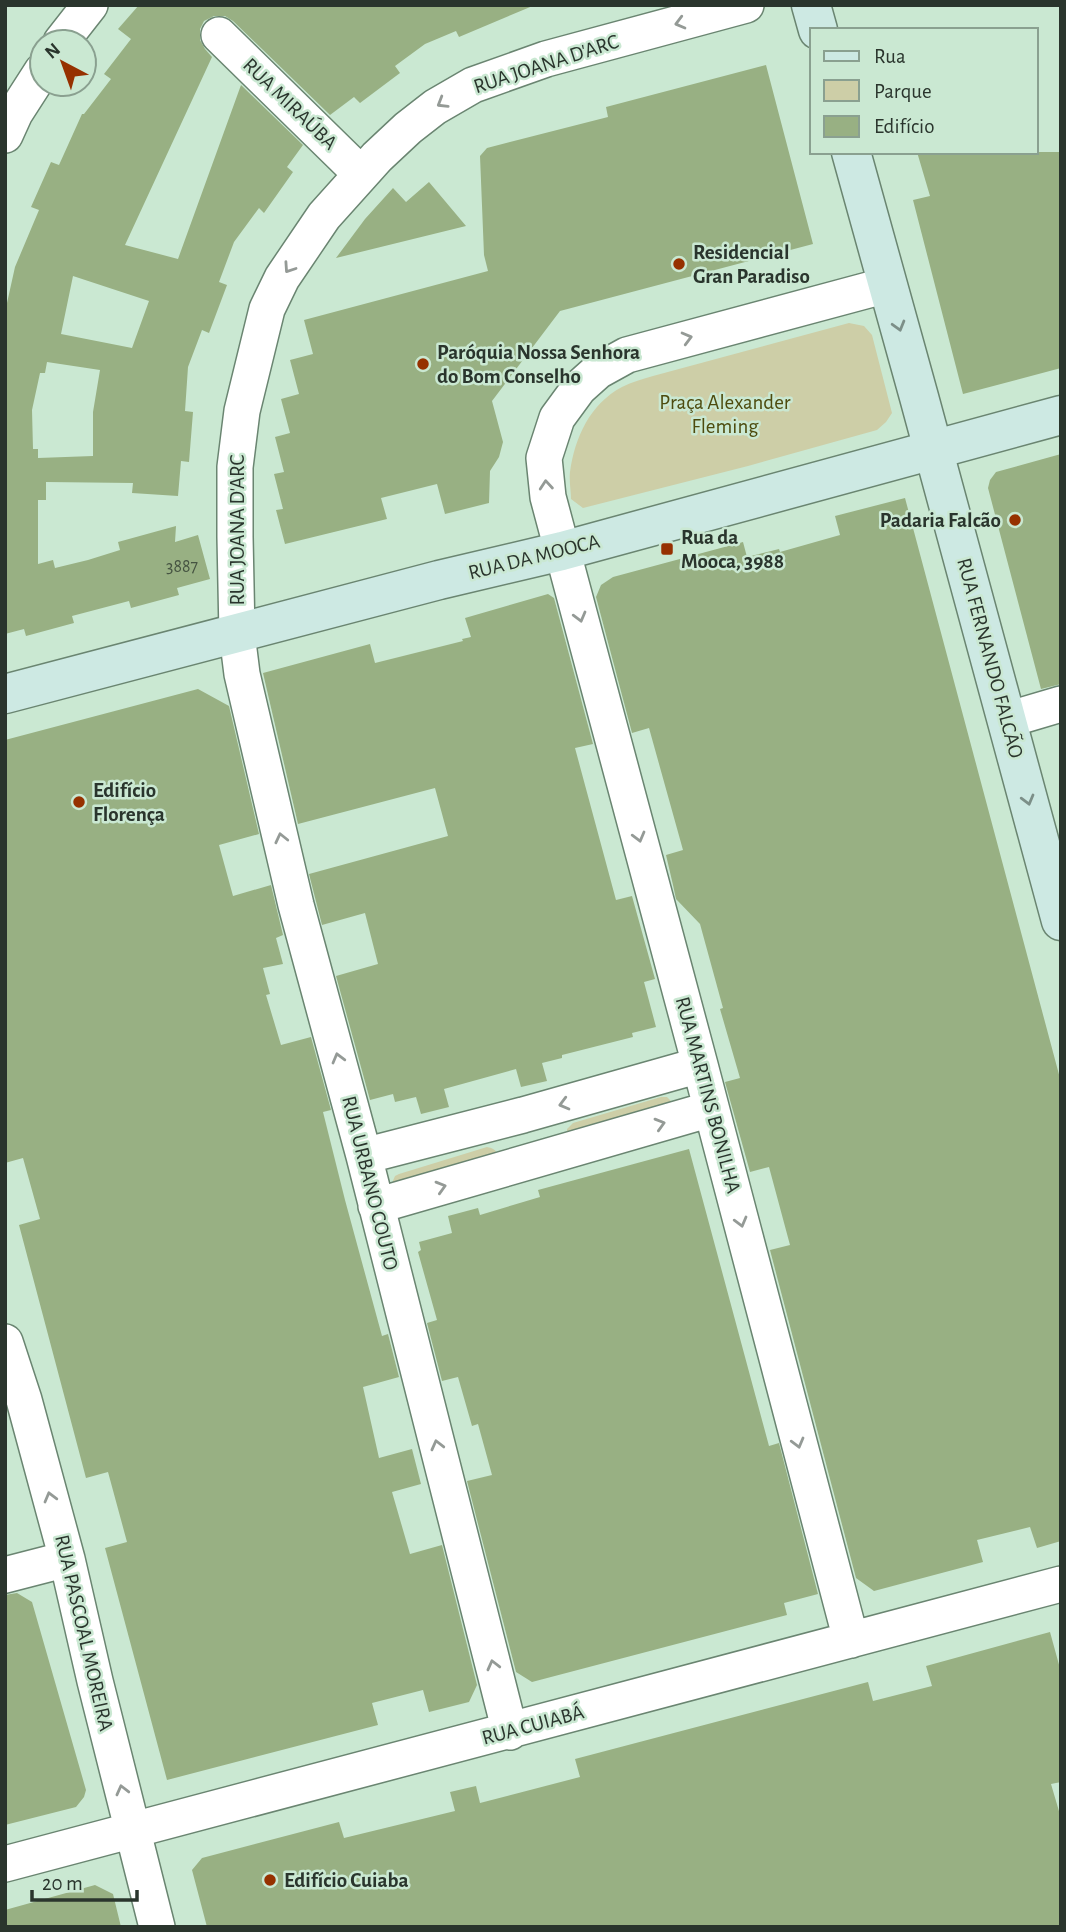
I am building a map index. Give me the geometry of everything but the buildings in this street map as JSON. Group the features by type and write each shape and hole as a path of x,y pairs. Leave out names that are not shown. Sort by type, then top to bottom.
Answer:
{"main road":[{"path":"811,5 817,28"},
{"name":"RUA FERNANDO FALCÃO","path":"852,154 1061,921"},
{"name":"RUA DA MOOCA","path":"5,694 439,580 562,551 1061,415"}],"street":[{"path":"72,28 90,5"},
{"name":"RUA JOANA D'ARC","path":"237,634 235,467 242,411 267,309 282,278 324,216 408,128 435,107 473,85 546,59 746,5"},
{"name":"RUA MIRAÚBA","path":"219,35 362,174"},
{"path":"5,135 28,93"},
{"name":"RUA MARTINS BONILHA","path":"850,1640 548,497 544,458 557,418 579,388 598,371 627,355 887,285"},
{"name":"RUA URBANO COUTO","path":"237,634 242,674 296,905 364,1156 510,1732"},
{"path":"1007,720 1061,704"},
{"path":"364,1156 700,1065"},
{"path":"376,1206 711,1110"},
{"path":"523,1115 537,1160"},
{"name":"RUA PASCOAL MOREIRA","path":"5,1342 24,1400 67,1559 94,1681 157,1927"},
{"path":"5,1575 67,1559"},
{"name":"RUA CUIABÁ","path":"5,1864 1061,1584"}],"green space":[{"name":"Praça Alexander Fleming","path":"849,323 864,326 872,335 892,413 877,430 583,508 571,499 570,472 580,434 593,412 611,394 645,378"},
{"path":"667,1097 672,1104 567,1133 573,1123"},
{"path":"487,1147 495,1150 497,1155 392,1183 399,1174"}],"place":[{"name":"Residencial Gran Paradiso","path":"679,264"},
{"name":"Paróquia Nossa Senhora do Bom Conselho","path":"423,364"},
{"name":"Padaria Falcão","path":"1015,520"},
{"name":"Rua da Mooca, 3988","path":"667,549"},
{"name":"Edifício Florença","path":"79,802"},
{"name":"Edifício Cuiaba","path":"270,1880"}]}
